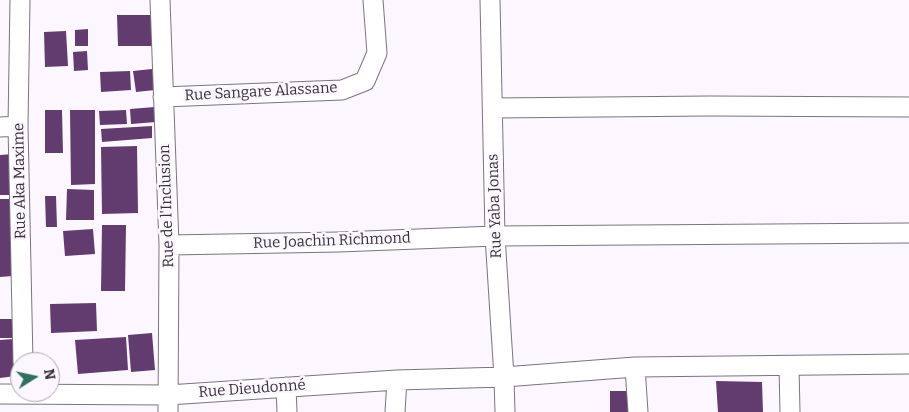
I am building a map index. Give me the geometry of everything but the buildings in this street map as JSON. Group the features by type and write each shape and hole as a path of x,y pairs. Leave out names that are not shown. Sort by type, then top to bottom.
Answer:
{"street":[{"name":"Rue Aka Maxime","path":"20,0 9,127 22,352"},
{"name":"Rue de l'Inclusion","path":"160,0 169,245 168,403"},
{"name":"Rue Sangare Alassane","path":"163,97 342,90 365,81 377,53 373,0"},
{"name":"Rue Yaba Jonas","path":"490,0 495,236 505,412"},
{"path":"493,108 710,106 909,108"},
{"name":"Rue Joachin Richmond","path":"169,245 339,242 495,236 909,232"},
{"name":"Rue Dieudonné","path":"60,396 168,403 286,387 396,380 504,377 635,367 909,364"},
{"path":"789,366 790,412"},
{"path":"635,367 638,412"},
{"path":"395,412 396,380"},
{"path":"286,387 287,412"}]}
